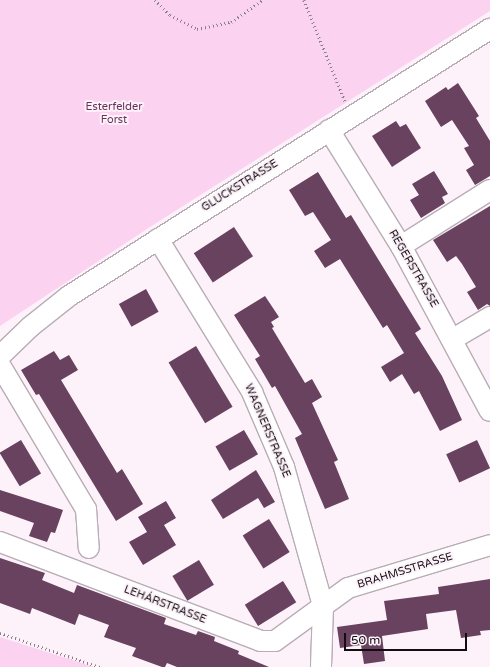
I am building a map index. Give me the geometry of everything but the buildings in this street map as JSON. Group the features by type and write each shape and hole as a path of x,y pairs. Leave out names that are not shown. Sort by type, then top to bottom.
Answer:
{"street":[{"name":"GLUCKSTRASSE","path":"0,356 30,327 69,296 490,29"},
{"name":"REGERSTRASSE","path":"329,130 401,246 453,339 490,412"},
{"path":"401,246 490,190"},
{"name":"WAGNERSTRASSE","path":"158,239 252,392 284,467 323,606 321,667"},
{"path":"453,339 490,317"},
{"path":"0,365 86,509 89,548"},
{"name":"LEHÁRSTRASSE","path":"0,542 260,641 275,641 323,606"},
{"name":"BRAHMSSTRASSE","path":"323,606 348,588 490,545"}],"path":[{"path":"155,0 170,15 197,29 231,22 263,0"},
{"path":"304,0 344,98 354,115"},
{"path":"0,633 100,667"}],"green space":[{"name":"Esterfelder Forst","path":"0,0 490,0 490,11 150,227 0,326"},
{"path":"0,637 94,667 0,667"}]}
